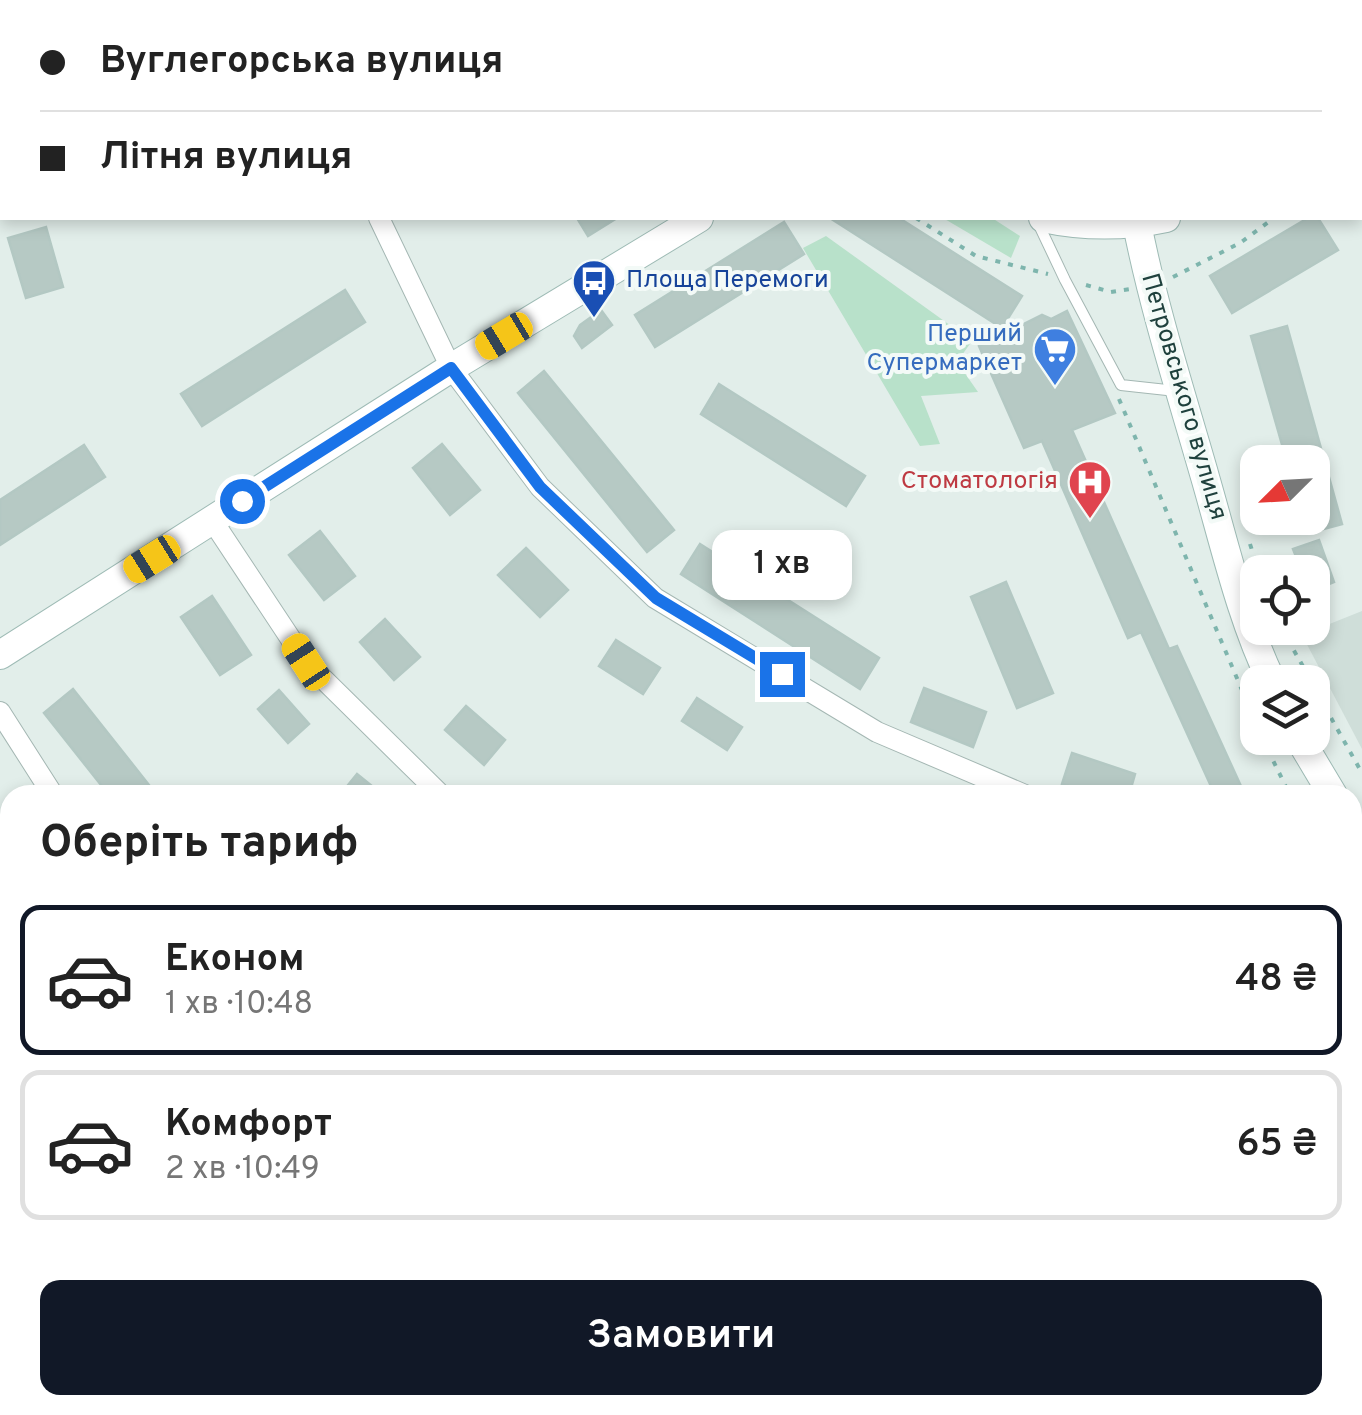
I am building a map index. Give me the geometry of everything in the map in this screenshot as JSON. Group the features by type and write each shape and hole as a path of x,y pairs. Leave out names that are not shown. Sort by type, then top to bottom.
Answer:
{"main road":[{"path":"0,656 451,368 696,220"},
{"path":"1050,220 1079,226 1156,220"},
{"name":"Петровського вулиця","path":"1137,224 1149,286 1254,644 1264,665"},
{"path":"1309,755 1326,785"}],"street":[{"path":"380,220 451,368 540,487 656,598 877,732 1002,785"},
{"path":"212,520 306,662 431,785"},
{"path":"0,712 46,785"}],"lane":[{"path":"1041,220 1064,280 1120,385 1180,392"}],"path":[{"path":"919,220 976,256 1050,275"},
{"path":"1083,284 1111,292 1149,286 1240,243 1271,220"},
{"path":"1114,387 1240,685"},
{"path":"1330,715 1362,773"},
{"path":"1270,755 1285,785"}],"shaded area":[{"path":"1362,611 1362,749 1330,688 1330,665 1318,665 1307,645 1330,645 1330,624"}],"green space":[{"path":"946,220 995,220 1020,236 1011,258"},
{"path":"826,236 972,341 957,362 978,392 921,396 940,444 920,446 803,248"}],"building":[{"path":"578,220 614,220 588,236"},
{"path":"833,220 902,220 1022,296 1002,328"},
{"path":"1305,220 1319,220 1338,250 1232,313 1210,276"},
{"path":"784,222 804,254 655,347 635,315"},
{"path":"46,227 63,287 26,298 8,238"},
{"path":"345,290 365,322 202,426 181,394"},
{"path":"601,310 612,325 582,348 574,336 580,325"},
{"path":"1067,311 1115,413 1072,430 1169,649 1177,646 1240,785 1210,785 1141,632 1128,638 1042,441 1024,448 979,346 1042,315 1051,319"},
{"path":"1287,326 1320,445 1282,445 1251,336"},
{"path":"544,371 674,530 647,552 518,393"},
{"path":"719,384 865,476 846,506 701,414"},
{"path":"442,444 480,490 450,515 413,468"},
{"path":"84,445 105,477 0,545 0,500"},
{"path":"1330,481 1342,524 1330,527"},
{"path":"320,531 355,576 324,600 289,555"},
{"path":"1319,540 1324,555 1295,555 1293,549"},
{"path":"700,544 879,658 860,689 681,574"},
{"path":"526,548 568,590 540,617 498,575"},
{"path":"1006,582 1053,693 1017,708 971,597"},
{"path":"212,596 251,655 220,675 181,617"},
{"path":"385,619 420,657 394,680 360,642"},
{"path":"616,640 660,668 643,694 599,666"},
{"path":"924,688 986,712 973,747 911,722"},
{"path":"73,689 149,785 101,785 44,713"},
{"path":"279,690 309,724 288,743 258,709"},
{"path":"697,698 742,727 727,750 682,721"},
{"path":"466,706 505,740 484,765 445,730"},
{"path":"1072,753 1135,774 1132,785 1062,784"},
{"path":"357,774 371,785 348,785"}],"place":[{"name":"Площа Перемоги","path":"594,319"},
{"name":"Перший Супермаркет","path":"1055,387"},
{"name":"Стоматологія","path":"1090,520"}],"route":[{"path":"242,501 451,368 540,487 656,598 782,674"}]}
